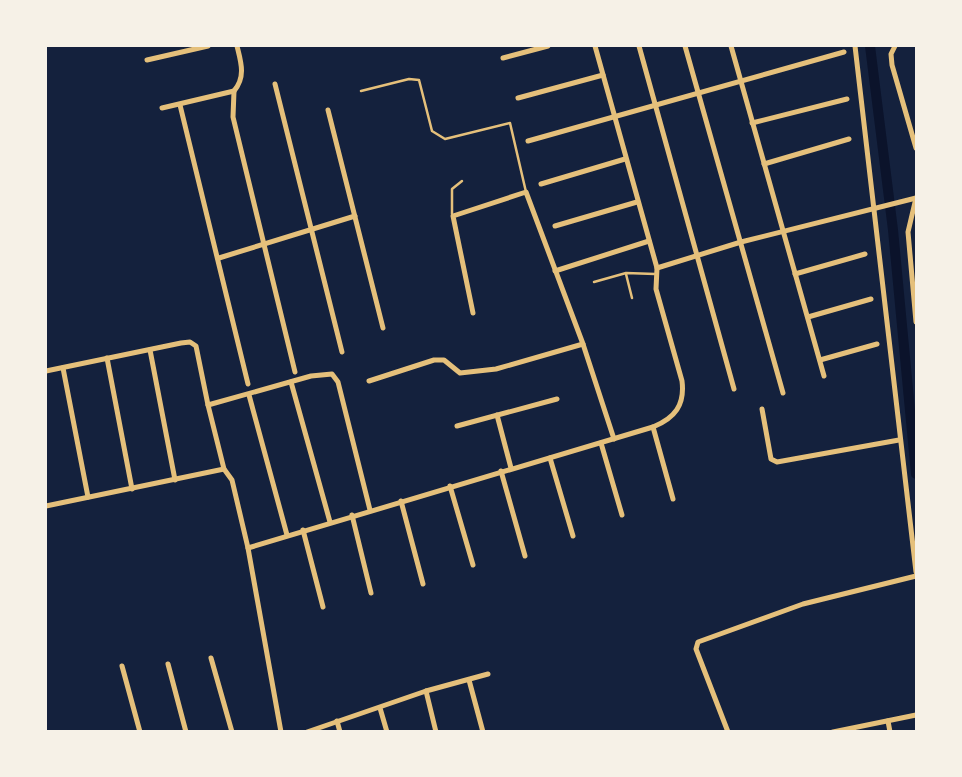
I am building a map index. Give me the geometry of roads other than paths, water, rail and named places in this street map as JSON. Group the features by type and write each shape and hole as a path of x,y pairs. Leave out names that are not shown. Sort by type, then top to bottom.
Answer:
{"street":[{"path":"147,60 208,46"},
{"path":"162,108 234,91 241,84 243,74 237,46"},
{"path":"503,58 548,46"},
{"path":"248,548 653,427 677,411 684,393 656,289 656,271 649,241 594,46"},
{"path":"639,46 734,389"},
{"path":"685,46 783,393"},
{"path":"731,46 824,376"},
{"path":"728,732 696,649 698,642 779,611 916,574 855,46"},
{"path":"895,46 891,54 892,65 916,148"},
{"path":"528,141 844,52"},
{"path":"518,98 603,75"},
{"path":"275,83 342,352"},
{"path":"234,91 233,117 295,372"},
{"path":"752,122 847,99"},
{"path":"180,105 248,384"},
{"path":"328,110 383,328"},
{"path":"764,164 849,139"},
{"path":"541,184 625,159"},
{"path":"473,313 453,216 526,192 583,344 614,439"},
{"path":"656,271 697,254 916,198 908,232 916,322"},
{"path":"555,226 637,202"},
{"path":"219,258 355,216"},
{"path":"555,271 649,241"},
{"path":"795,274 865,254"},
{"path":"808,317 871,299"},
{"path":"46,372 190,342 196,346 224,469 232,480 248,548 281,732"},
{"path":"369,381 434,360 444,360 460,373 496,369 583,344"},
{"path":"820,360 877,344"},
{"path":"150,350 175,480"},
{"path":"107,358 132,489"},
{"path":"63,368 89,497"},
{"path":"208,405 249,396 291,382 332,374 338,382 370,510"},
{"path":"291,382 330,522"},
{"path":"249,396 287,535"},
{"path":"457,426 557,399"},
{"path":"762,409 769,453 777,462 900,440"},
{"path":"497,415 511,468"},
{"path":"653,427 673,499"},
{"path":"601,443 622,515"},
{"path":"550,458 573,536"},
{"path":"46,505 224,469"},
{"path":"501,471 525,556"},
{"path":"450,486 473,565"},
{"path":"401,501 423,584"},
{"path":"352,515 372,593"},
{"path":"303,530 323,607"},
{"path":"211,658 232,732"},
{"path":"168,664 186,732"},
{"path":"122,666 140,732"},
{"path":"307,732 426,691 488,674"},
{"path":"469,680 483,732"},
{"path":"426,691 436,732"},
{"path":"380,708 387,732"},
{"path":"832,732 916,715"},
{"path":"337,721 340,732"},
{"path":"888,721 890,732"}],"lane":[{"path":"361,91 415,78 422,86 432,131 445,139 510,123 526,192"},
{"path":"453,216 452,189 462,181"},
{"path":"594,282 626,273 656,271"},
{"path":"626,273 632,298"}],"waterway":[{"path":"870,46 893,230 916,474"}]}
